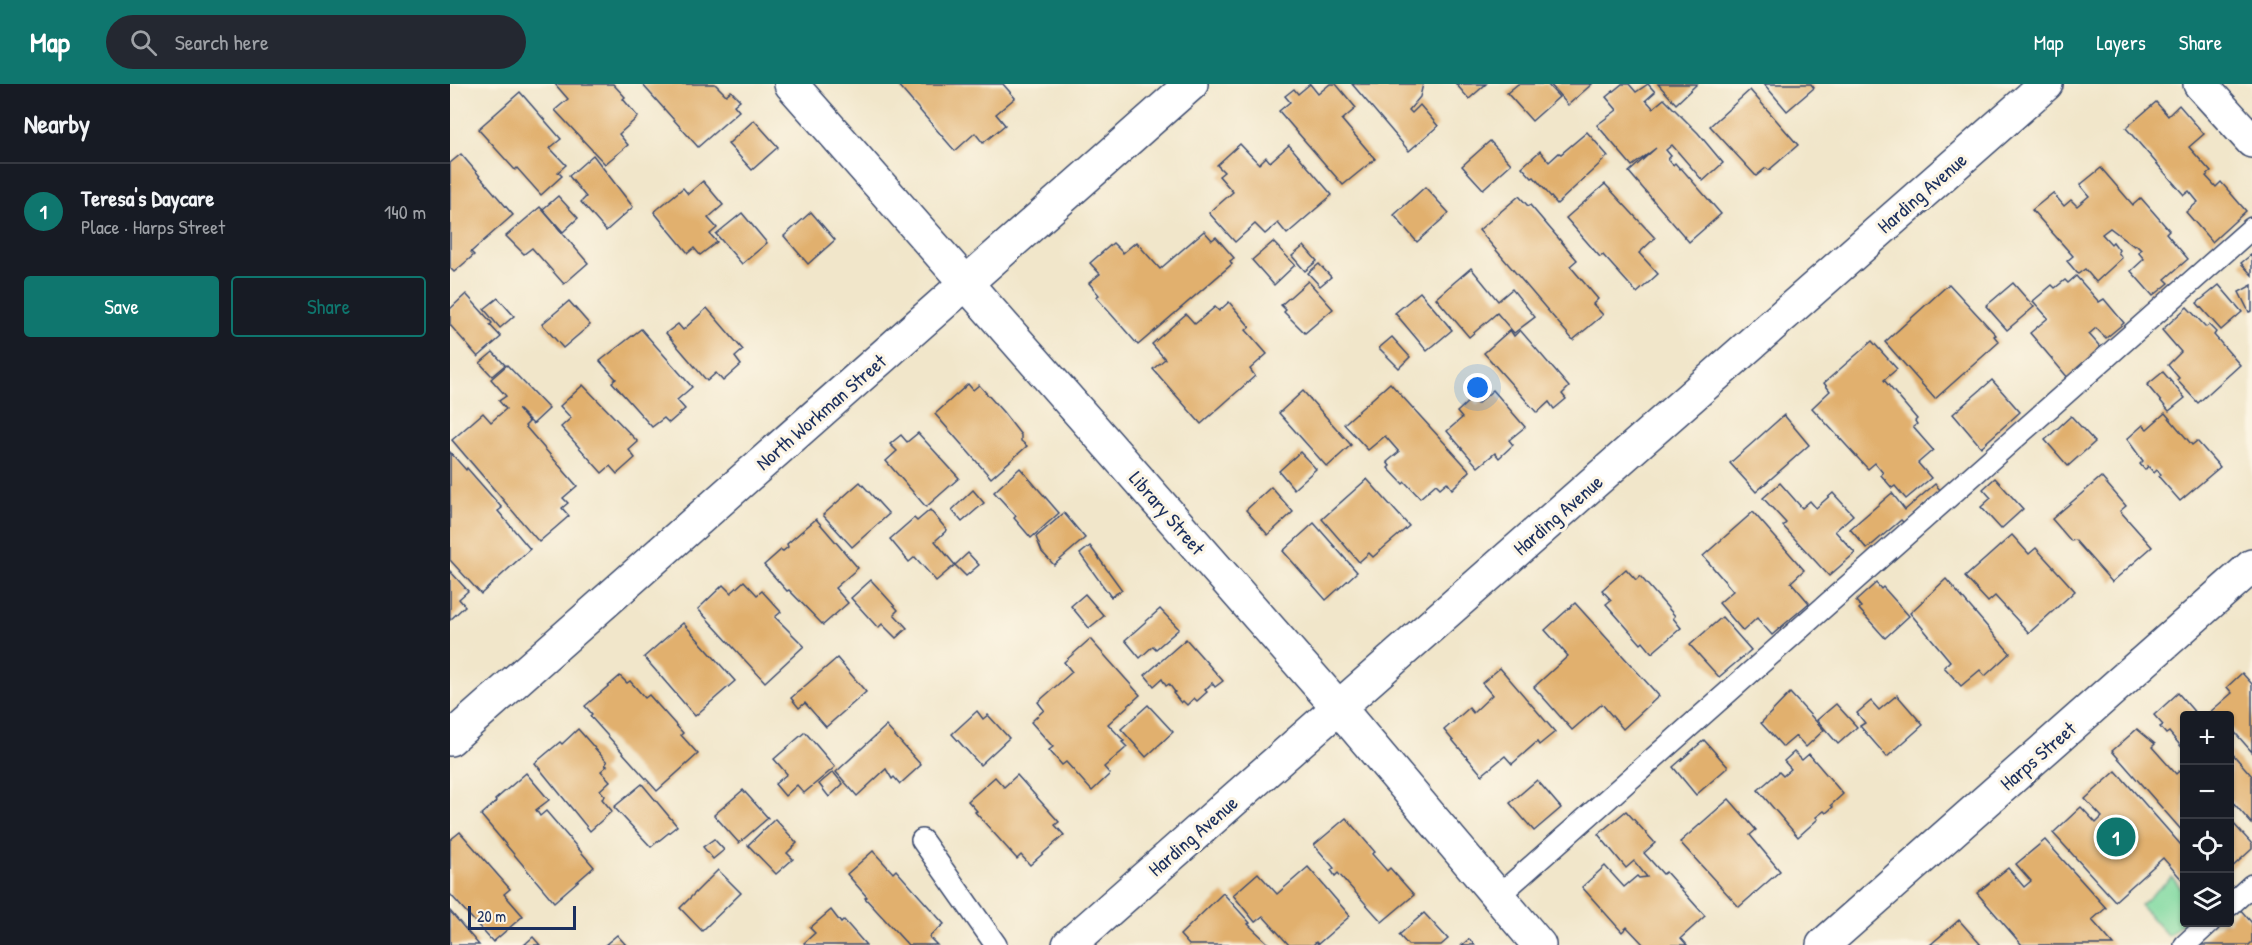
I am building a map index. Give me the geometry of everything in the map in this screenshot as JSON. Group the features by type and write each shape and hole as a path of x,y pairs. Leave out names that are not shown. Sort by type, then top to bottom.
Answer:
{"street":[{"name":"Library Street","path":"791,84 1339,708 1539,945"},
{"name":"North Workman Street","path":"450,739 1191,84"},
{"name":"Harding Avenue","path":"1069,945 2046,84"},
{"path":"2200,84 2252,141"},
{"name":"Harps Street","path":"1823,945 2252,566"}],"lane":[{"path":"1498,896 2252,228"},
{"path":"922,840 996,945"},
{"path":"2234,901 2252,885"},
{"path":"2185,945 2205,927"}],"green space":[{"path":"2172,877 2180,887 2180,926 2168,936 2140,905"}],"building":[{"path":"555,84 613,84 638,117 619,134 628,145 605,164 555,110 568,99"},
{"path":"642,84 715,84 726,95 731,91 740,100 734,105 739,111 698,147"},
{"path":"897,84 1003,84 1015,98 996,114 1005,125 983,143 975,133 955,151"},
{"path":"1310,84 1318,94 1330,84 1336,84 1356,108 1342,120 1375,159 1343,185 1279,111 1290,102 1285,96 1294,89 1298,94"},
{"path":"1352,84 1423,84 1420,97 1409,110 1412,113 1420,105 1438,126 1409,151"},
{"path":"1456,84 1486,84 1469,99"},
{"path":"1518,84 1547,84 1559,97 1532,121 1507,93"},
{"path":"1550,84 1592,84 1568,105"},
{"path":"1622,84 1629,84 1636,92 1648,84 1655,92 1646,100 1653,108 1664,99 1698,133 1723,163 1703,181 1672,145 1666,150 1671,156 1668,159 1673,165 1675,163 1681,168 1721,214 1689,242 1629,172 1656,148 1632,166 1597,125 1617,110 1606,97"},
{"path":"1658,84 1697,84 1676,104"},
{"path":"1764,84 1811,84 1814,88 1787,111"},
{"path":"1750,90 1798,145 1769,170 1766,168 1756,176 1710,126"},
{"path":"520,92 561,139 550,148 566,165 558,172 562,176 541,195 478,129"},
{"path":"2156,102 2168,116 2179,105 2204,134 2189,147 2211,172 2206,176 2216,187 2221,182 2246,211 2212,242 2186,212 2198,202 2189,191 2184,195 2126,128"},
{"path":"754,120 778,147 752,170 728,144"},
{"path":"1587,132 1608,156 1557,204 1534,177 1532,178 1522,167 1540,151 1549,162"},
{"path":"1490,141 1511,164 1483,189 1462,166"},
{"path":"1240,144 1259,164 1266,157 1270,162 1289,145 1332,195 1287,234 1278,223 1265,234 1255,224 1235,242 1209,213 1233,192 1219,176 1224,172 1217,165"},
{"path":"461,154 513,215 471,252 474,255 454,272 450,268 450,163"},
{"path":"593,155 633,207 606,231 581,202 586,197 569,176"},
{"path":"2101,168 2133,205 2141,198 2169,230 2166,233 2188,259 2165,279 2169,283 2153,296 2131,271 2144,259 2138,252 2141,250 2136,245 2134,246 2110,228 2102,234 2111,244 2113,242 2122,258 2096,282 2085,269 2078,274 2067,261 2073,256 2032,210 2053,193 2064,206 2071,200 2077,206 2089,196 2080,185"},
{"path":"703,181 723,205 708,218 717,228 710,234 717,242 700,255 694,248 688,253 654,212 683,188 688,194"},
{"path":"1605,184 1655,238 1639,253 1658,274 1637,293 1603,255 1600,257 1566,218"},
{"path":"1425,187 1449,213 1417,242 1394,215"},
{"path":"558,196 578,218 563,232 543,209"},
{"path":"1519,196 1528,206 1530,205 1577,260 1570,266 1598,299 1593,304 1603,315 1573,340 1479,230"},
{"path":"540,207 588,263 564,284 532,248 524,254 506,236"},
{"path":"811,212 835,240 808,264 784,236"},
{"path":"742,213 767,243 742,264 716,234"},
{"path":"1204,231 1212,240 1216,237 1234,258 1230,261 1232,264 1138,345 1096,297 1099,295 1089,283 1100,274 1090,263 1113,243 1123,253 1136,242 1160,269"},
{"path":"1273,242 1295,265 1274,285 1252,260"},
{"path":"1304,246 1317,261 1305,271 1292,256"},
{"path":"2252,254 2252,275 2241,263"},
{"path":"1319,264 1331,277 1320,286 1308,273"},
{"path":"1471,268 1498,301 1512,289 1535,317 1514,333 1497,313 1469,337 1436,298"},
{"path":"2076,276 2099,302 2104,299 2124,323 2106,338 2096,328 2089,334 2103,350 2069,379 2030,333 2048,318 2033,301 2052,285 2055,288 2065,280 2068,283"},
{"path":"1308,281 1333,309 1305,333 1284,312 1286,310 1281,305"},
{"path":"2013,283 2034,307 2007,330 1986,306"},
{"path":"1949,284 1996,335 1994,336 1999,342 1935,399 1885,342"},
{"path":"2219,285 2242,312 2221,330 2197,303"},
{"path":"2252,285 2252,311 2249,312 2239,292"},
{"path":"1420,292 1452,330 1427,351 1395,313"},
{"path":"466,294 492,323 490,325 501,337 478,357 450,325 450,309"},
{"path":"498,298 514,316 500,328 484,309"},
{"path":"569,301 590,325 563,348 542,324"},
{"path":"1229,302 1250,327 1246,330 1267,354 1250,369 1255,376 1201,424 1153,369 1165,359 1152,344 1186,314 1195,324 1215,307 1219,311"},
{"path":"2187,307 2206,327 2209,325 2216,332 2214,335 2240,365 2198,403 2177,380 2179,378 2168,365 2181,352 2162,330"},
{"path":"707,308 743,350 735,357 741,365 723,381 716,373 707,381 666,333 678,324 683,330"},
{"path":"641,329 692,387 677,400 685,409 669,423 664,418 652,427 612,382 616,379 600,361"},
{"path":"1510,330 1514,336 1520,330 1569,387 1562,394 1566,399 1554,409 1549,402 1537,413 1484,353"},
{"path":"1392,337 1410,357 1399,368 1379,348"},
{"path":"1872,341 1897,369 1884,380 1917,419 1915,421 1917,424 1913,427 1933,450 1918,463 1931,478 1906,499 1895,486 1892,488 1875,463 1868,469 1812,408 1830,391 1824,383"},
{"path":"493,352 505,365 492,376 480,363"},
{"path":"507,365 549,409 533,424 518,409 529,422 525,426 577,486 563,498 568,503 562,508 569,516 539,542 452,440 483,413 491,422 506,409 499,401 506,396 491,379"},
{"path":"2163,372 2185,398 2169,411 2147,385"},
{"path":"1992,380 2020,412 1981,447 1953,414"},
{"path":"1390,383 1470,471 1452,489 1447,482 1440,488 1436,484 1420,498 1388,468 1390,466 1387,462 1399,452 1385,436 1368,450 1344,424"},
{"path":"968,384 973,390 979,385 1003,412 1021,435 1021,441 1027,446 991,478 935,414"},
{"path":"583,385 638,442 629,450 635,458 617,474 610,466 602,473 561,427 571,418 560,406"},
{"path":"1493,390 1525,427 1509,440 1513,445 1499,458 1495,453 1478,467 1447,431 1462,418 1457,412 1472,398 1477,404"},
{"path":"1303,391 1351,445 1327,467 1279,413"},
{"path":"2165,413 2192,445 2197,441 2220,467 2180,501 2159,477 2161,474 2157,470 2154,473 2148,466 2145,470 2140,464 2143,461 2127,439 2143,425 2147,429"},
{"path":"1784,415 1809,445 1756,492 1730,463"},
{"path":"2071,416 2095,442 2068,466 2045,440"},
{"path":"918,433 959,478 926,507 886,461 897,451 890,444 901,435 907,442"},
{"path":"450,452 502,508 498,511 530,549 481,594 450,560"},
{"path":"1300,452 1316,469 1294,489 1279,471"},
{"path":"1020,468 1059,513 1031,538 1014,518 1016,516 994,492"},
{"path":"2101,477 2126,506 2120,511 2152,547 2112,582 2075,540 2071,541 2052,519"},
{"path":"1995,478 2023,509 2001,529 1981,507 1991,498 1983,489"},
{"path":"1367,479 1409,526 1373,557 1369,553 1359,562 1322,519"},
{"path":"860,482 889,514 852,547 823,515"},
{"path":"1780,483 1802,508 1810,501 1816,508 1833,493 1853,515 1835,531 1855,553 1829,576 1783,526 1786,523 1763,498"},
{"path":"1935,484 1941,491 1904,523 1901,520 1867,549 1850,529 1892,493 1905,510"},
{"path":"1271,487 1293,512 1268,535 1246,510"},
{"path":"973,490 984,503 962,522 952,510"},
{"path":"930,510 947,530 935,541 955,565 936,581 915,557 909,562 890,539 914,518 917,521"},
{"path":"1753,512 1804,570 1791,582 1809,603 1772,635 1757,618 1743,631 1719,603 1733,591 1703,556"},
{"path":"1064,513 1085,538 1054,565 1042,552 1036,537"},
{"path":"816,519 858,568 835,588 848,603 823,625 789,590 787,591 764,565 788,547 787,544"},
{"path":"1314,523 1357,572 1326,600 1283,551"},
{"path":"2012,535 2029,554 2036,548 2075,591 2029,633 1995,596 1988,602 1965,577"},
{"path":"1090,546 1122,590 1111,597 1080,554"},
{"path":"968,553 979,565 966,576 955,565"},
{"path":"1626,569 1636,580 1640,576 1675,616 1673,618 1681,628 1652,653 1643,642 1641,644 1606,604 1611,600 1602,590"},
{"path":"450,571 468,591 459,599 465,606 450,620"},
{"path":"1946,579 2010,653 1985,676 1980,670 1961,686 1944,667 1950,661 1910,613"},
{"path":"871,580 898,610 894,614 907,628 896,638 882,624 878,628 851,598"},
{"path":"744,581 757,595 762,591 781,612 775,617 804,646 765,682 698,609 723,585 731,593"},
{"path":"1876,583 1881,589 1883,587 1909,616 1885,638 1859,609 1861,607 1856,601"},
{"path":"1085,594 1104,616 1089,628 1071,606"},
{"path":"1575,603 1659,696 1623,729 1602,704 1572,730 1534,687 1568,656 1545,630"},
{"path":"1160,609 1179,629 1156,649 1153,646 1140,658 1125,640"},
{"path":"1722,617 1751,650 1719,677 1690,645"},
{"path":"683,623 735,681 695,716 644,657"},
{"path":"1090,639 1140,695 1108,724 1127,747 1104,767 1110,774 1092,791 1066,762 1062,765 1049,750 1053,747 1031,722 1044,710 1038,702 1072,672 1064,662"},
{"path":"1186,639 1223,681 1215,687 1212,683 1205,690 1207,692 1197,701 1194,698 1187,705 1183,701 1181,703 1169,684 1166,686 1162,679 1154,686 1145,675"},
{"path":"837,658 866,692 826,727 805,703 799,708 791,698"},
{"path":"1500,668 1555,732 1539,745 1537,742 1512,764 1505,756 1482,775 1444,730 1469,708 1473,713 1492,695 1482,683"},
{"path":"2242,673 2252,684 2252,752 2234,732 2234,711 2211,711 2232,693 2227,687"},
{"path":"620,676 627,683 630,681 645,698 649,695 683,733 681,735 698,754 657,791 590,716 592,714 585,706"},
{"path":"1790,693 1824,730 1806,747 1796,736 1783,747 1761,723"},
{"path":"2178,693 2194,711 2180,711 2180,745 2169,732 2166,734 2160,727 2163,725 2154,715"},
{"path":"1897,695 1923,725 1887,757 1860,726 1865,723 1857,713 1871,701 1879,710"},
{"path":"1836,704 1857,727 1838,744 1817,720"},
{"path":"1148,705 1173,732 1146,757 1121,729"},
{"path":"977,711 983,719 988,715 1009,738 980,765 952,734"},
{"path":"886,726 921,765 900,784 894,777 892,779 886,769 857,796 836,772"},
{"path":"578,729 607,762 605,765 607,766 601,771 610,781 600,790 605,796 602,799 612,811 590,831 535,763 560,742 562,744"},
{"path":"2137,729 2155,744 2152,747 2176,774 2179,771 2180,828 2112,751"},
{"path":"805,732 835,767 804,793 797,785 785,796 775,784 787,774 774,759"},
{"path":"1704,740 1728,767 1696,795 1673,767"},
{"path":"1794,752 1802,760 1809,754 1843,794 1831,805 1833,807 1816,817 1818,819 1798,837 1758,790 1779,772 1783,776 1791,769 1784,761"},
{"path":"2234,756 2252,776 2252,824 2234,804"},
{"path":"2116,771 2180,844 2180,877 2163,858 2115,901 2053,833 2081,807 2096,823 2102,817 2085,799"},
{"path":"833,772 843,784 829,797 819,784"},
{"path":"526,773 549,800 536,810 540,816 546,811 594,867 554,902 481,815"},
{"path":"1017,775 1059,822 1055,825 1064,835 1030,865 1021,855 1017,859 968,801 995,777 1004,787"},
{"path":"1537,780 1561,808 1534,831 1510,803"},
{"path":"642,784 677,826 651,847 614,807"},
{"path":"743,790 768,818 739,843 714,815"},
{"path":"1729,799 1756,830 1750,835 1780,871 1739,907 1680,842"},
{"path":"1626,811 1655,843 1644,853 1663,874 1666,872 1705,916 1681,938 1687,945 1644,945 1627,927 1622,932 1582,887 1605,866 1624,887 1637,876 1647,877 1634,861 1626,868 1598,834"},
{"path":"1346,818 1375,852 1372,854 1387,871 1390,868 1414,895 1382,922 1338,873 1335,876 1331,870 1334,868 1314,845"},
{"path":"775,819 797,843 787,853 793,859 776,874 748,845"},
{"path":"2234,824 2252,844 2252,849 2234,865"},
{"path":"460,832 510,889 504,894 523,916 493,942 450,894 450,840"},
{"path":"714,839 724,850 713,859 703,847"},
{"path":"2045,840 2106,908 2092,920 2114,945 2022,945 1977,893 2008,868 2024,887 2031,881 2016,864"},
{"path":"873,851 893,873 896,870 944,924 929,937 937,945 908,945 865,898 867,897 847,874"},
{"path":"1308,867 1350,916 1318,944 1316,942 1313,945 1289,945 1263,916 1255,922 1233,895 1258,873 1277,894"},
{"path":"718,870 741,893 702,931 680,908"},
{"path":"1223,893 1250,923 1248,924 1270,945 1189,945 1180,935"},
{"path":"2239,908 2252,923 2252,942 2249,945 2197,945 2217,927 2234,927 2234,913"},
{"path":"831,910 841,923 844,920 866,945 806,945 804,943 815,933 810,928"},
{"path":"450,911 479,945 450,945"},
{"path":"1424,913 1448,939 1441,945 1408,945 1399,935"},
{"path":"1959,920 1981,945 1930,945"},
{"path":"617,935 626,945 605,945"},
{"path":"533,937 540,945 524,945"},
{"path":"1469,939 1475,945 1462,945"}],"place":[{"name":"Teresa's Daycare","path":"2116,837"}]}
